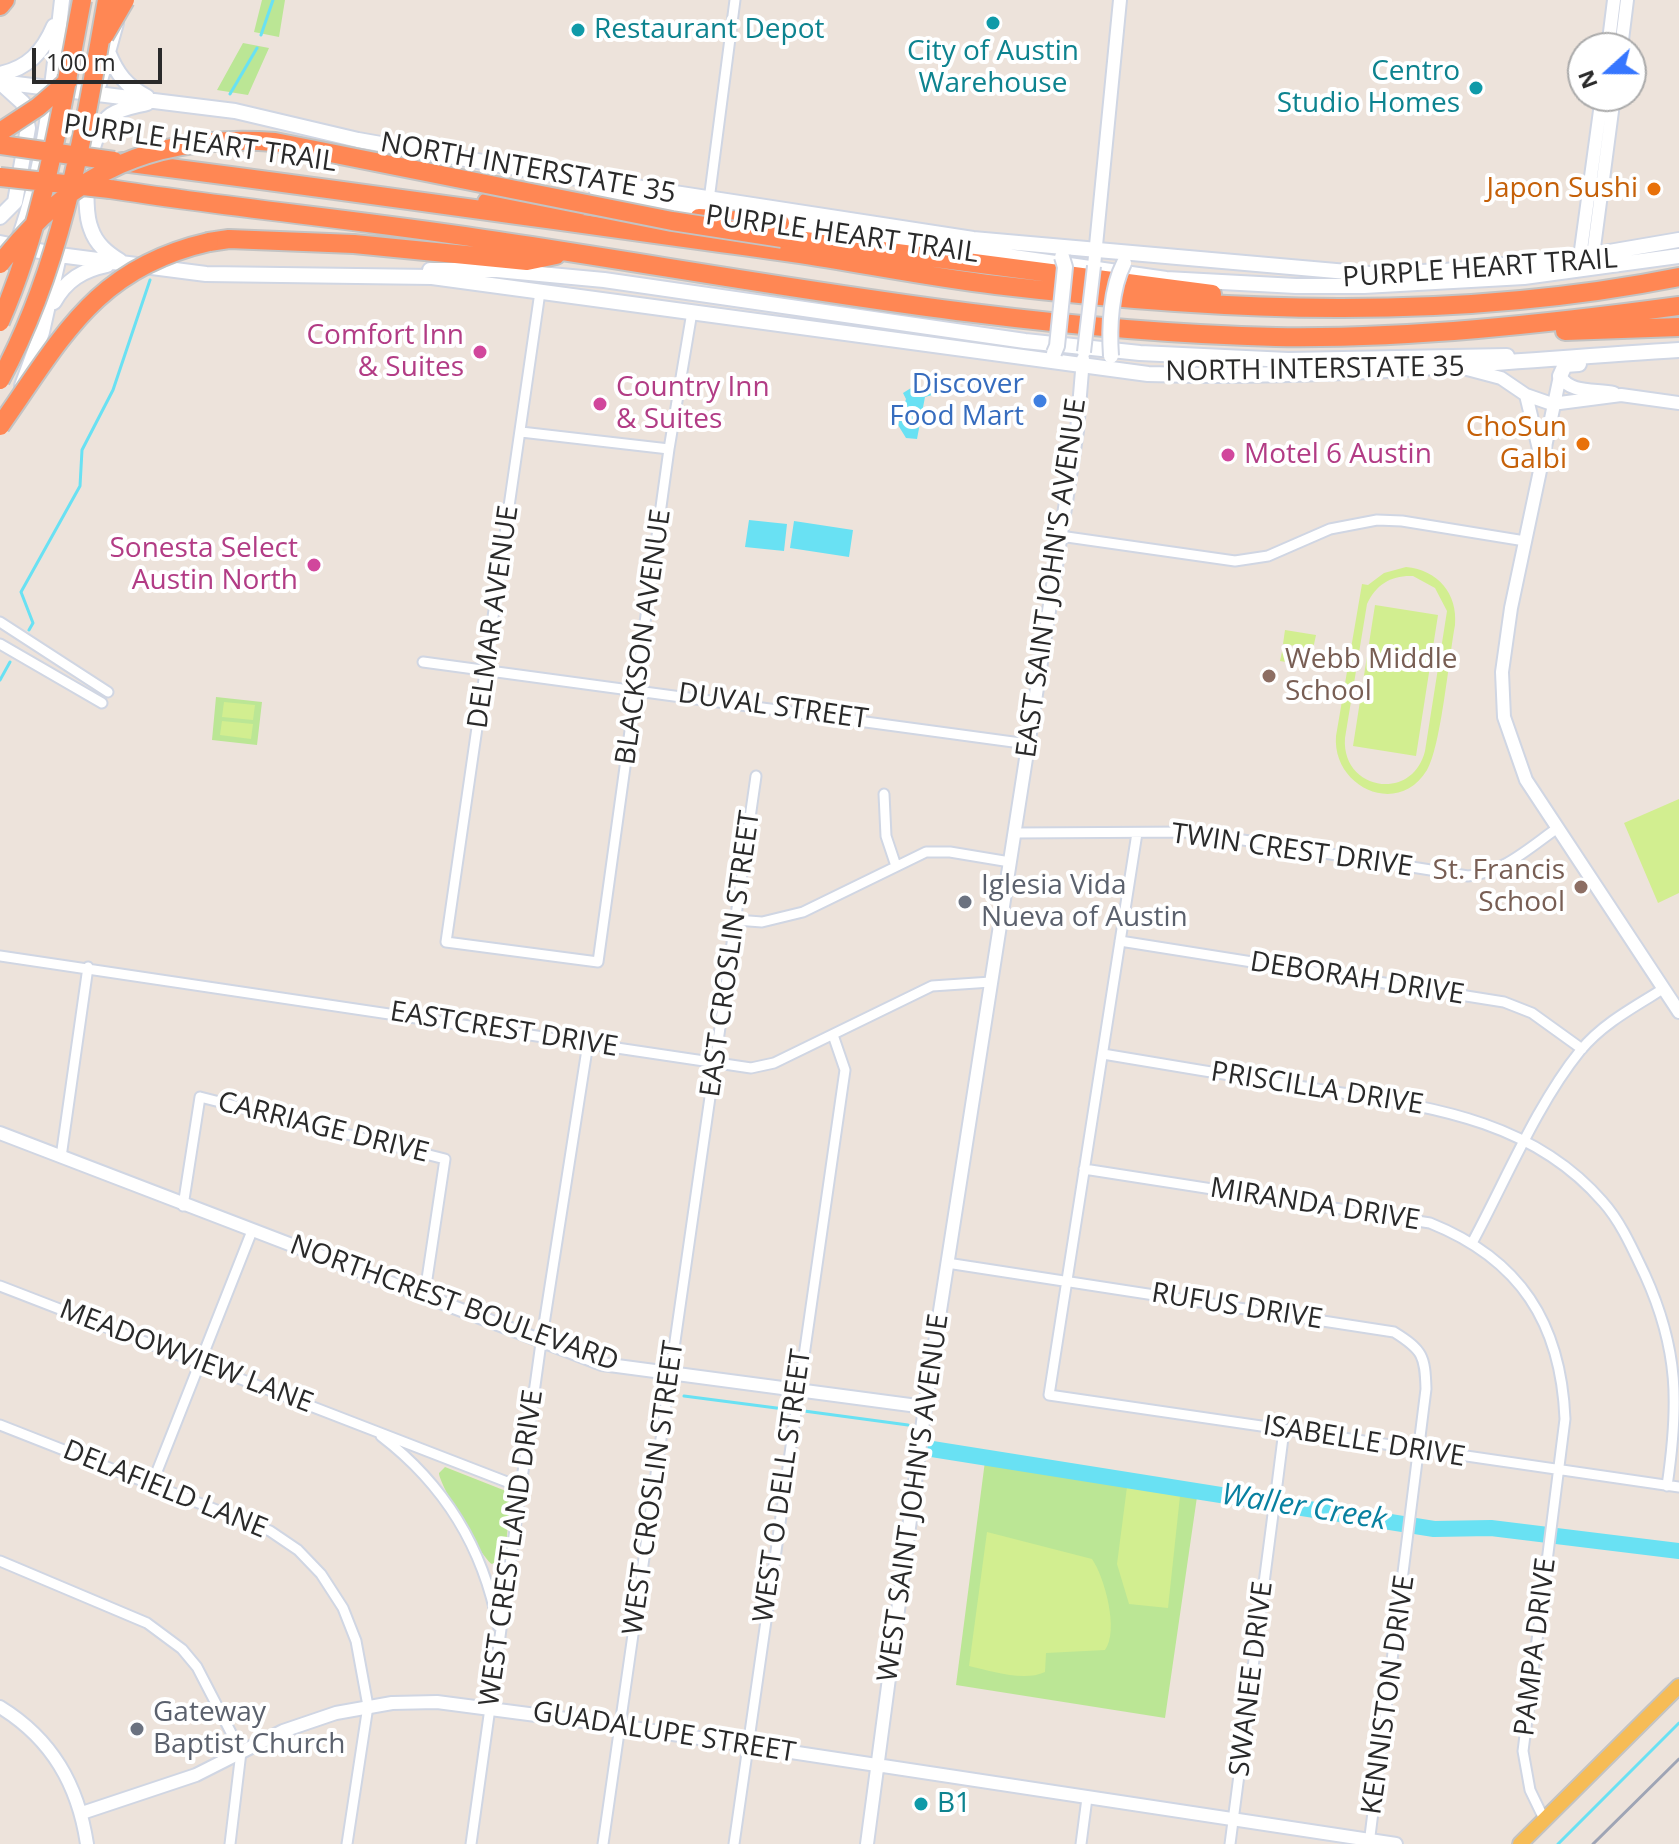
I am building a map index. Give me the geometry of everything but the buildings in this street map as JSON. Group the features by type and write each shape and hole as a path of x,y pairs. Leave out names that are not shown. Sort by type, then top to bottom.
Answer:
{"highway":[{"path":"0,6 5,0"},
{"path":"0,322 23,267 45,189 82,0"},
{"path":"0,380 32,314 64,221 107,0"},
{"path":"0,132 38,107 65,84 113,25 125,0"},
{"path":"0,264 53,204 91,176 183,144 208,140 275,142 672,221 781,231"},
{"name":"PURPLE HEART TRAIL","path":"0,145 795,254 991,285 1153,302 1277,308 1488,302 1572,295 1679,277"},
{"name":"PURPLE HEART TRAIL","path":"0,179 110,189 972,311 1117,328 1312,337 1494,327 1679,306"},
{"path":"397,200 481,201 781,231 1238,297 1277,308"},
{"path":"0,426 78,317 107,288 155,258 229,239 354,244 527,261 567,253"},
{"path":"1494,327 1550,331 1679,327"}],"main road":[{"path":"42,332 96,93 125,0"},
{"path":"0,274 15,248 29,211 51,88 61,5"},
{"path":"0,74 16,71 34,59 49,39 61,5"},
{"path":"58,31 72,49 94,53 104,47 113,32"},
{"path":"108,52 117,73 133,90 155,101"},
{"path":"0,82 23,103 28,128 15,202 0,217"},
{"name":"NORTH INTERSTATE 35","path":"0,82 236,111 461,159 709,200 1058,251 1096,248 1370,274 1445,271 1586,256 1679,240"},
{"path":"124,263 97,242 87,219 92,150 96,135 111,115 155,101"},
{"path":"461,159 526,178 781,231 1166,279 1296,286 1392,285 1524,277 1679,256"},
{"name":"NORTH INTERSTATE 35","path":"0,243 59,255 244,276 402,274 1039,361 1083,359 1121,370 1215,376 1452,368 1679,350"},
{"path":"1039,361 1054,353 1057,346 1065,267 1058,251"},
{"path":"1121,370 1111,356 1118,274 1124,263 1142,253"},
{"path":"0,438 62,287 89,269 124,263"},
{"path":"402,274 435,269 545,273 1025,341 1140,353 1288,360 1463,355 1568,357"},
{"path":"1560,376 1568,364 1679,358"},
{"path":"1520,1844 1679,1686"}],"street":[{"path":"709,200 735,0"},
{"name":"EAST SAINT JOHN'S AVENUE","path":"964,1153 1077,431 1120,0"},
{"path":"1610,32 1614,0"},
{"path":"1623,32 1627,0"},
{"path":"1586,256 1600,112"},
{"path":"1586,256 1611,112"},
{"name":"DELMAR AVENUE","path":"540,292 446,942 598,962"},
{"name":"BLACKSON AVENUE","path":"598,962 639,689 669,449 692,312"},
{"path":"1452,368 1481,370 1526,395 1552,404 1621,395"},
{"path":"1560,376 1567,386 1576,389 1592,388 1679,403"},
{"path":"1560,376 1511,608 1501,690 1504,717 1522,772 1556,829 1679,1012"},
{"path":"1526,395 1536,426 1541,461"},
{"path":"521,432 669,449"},
{"path":"1060,536 1235,561 1268,556 1330,529 1377,520 1402,521 1525,541"},
{"path":"0,622 108,692"},
{"path":"0,644 102,703"},
{"name":"DUVAL STREET","path":"423,662 1028,744"},
{"name":"EAST CROSLIN STREET","path":"705,1132 756,776"},
{"path":"884,794 886,836 896,866"},
{"name":"TWIN CREST DRIVE","path":"1014,833 1193,832 1468,876 1481,875 1510,863 1556,829"},
{"path":"1067,1280 1137,833"},
{"path":"736,920 762,922 803,912 916,855 937,852 1010,862"},
{"name":"DEBORAH DRIVE","path":"1120,941 1504,1002 1532,1013 1582,1049"},
{"name":"EASTCREST DRIVE","path":"0,956 715,1063 766,1066 932,986 991,982"},
{"path":"61,1157 88,967"},
{"path":"1472,1243 1553,1089 1582,1049 1617,1018 1663,989"},
{"name":"WEST O DELL STREET","path":"734,1844 796,1391 845,1070 833,1035"},
{"name":"WEST CRESTLAND DRIVE","path":"471,1844 541,1340 588,1043"},
{"name":"PRISCILLA DRIVE","path":"1103,1054 1452,1111 1527,1141 1603,1201 1630,1243 1668,1327 1678,1432 1667,1486"},
{"name":"CARRIAGE DRIVE","path":"183,1206 200,1097 445,1159 424,1299"},
{"name":"WEST CROSLIN STREET","path":"603,1844 705,1132"},
{"name":"NORTHCREST BOULEVARD","path":"0,1133 424,1299 602,1364 925,1407"},
{"name":"WEST SAINT JOHN'S AVENUE","path":"867,1844 925,1407 964,1153"},
{"name":"MIRANDA DRIVE","path":"1084,1169 1408,1218 1430,1223 1472,1243 1518,1281 1548,1329 1563,1381 1565,1419 1558,1472"},
{"path":"152,1484 252,1231"},
{"name":"RUFUS DRIVE","path":"947,1263 1394,1332 1417,1346 1425,1362 1426,1389 1420,1451"},
{"name":"ISABELLE DRIVE","path":"1067,1280 1049,1395 1558,1472 1679,1487"},
{"name":"MEADOWVIEW LANE","path":"0,1286 520,1487"},
{"name":"DELAFIELD LANE","path":"0,1425 270,1531 310,1562 334,1591 351,1625 368,1706"},
{"name":"MEADOWVIEW LANE","path":"372,1429 423,1472 462,1522 484,1573 500,1637"},
{"path":"1277,1485 1284,1430"},
{"name":"KENNISTON DRIVE","path":"1370,1842 1420,1451"},
{"name":"PAMPA DRIVE","path":"1544,1819 1530,1790 1523,1751 1558,1472"},
{"name":"SWANEE DRIVE","path":"1230,1844 1273,1514"},
{"path":"0,1561 147,1623 167,1636 197,1667 241,1752 230,1844"},
{"name":"GUADALUPE STREET","path":"82,1813 196,1775 303,1723 368,1706 426,1701 620,1726 1396,1844"},
{"path":"347,1844 368,1706"},
{"path":"0,1707 36,1733 52,1752 75,1791 87,1844"},
{"path":"1081,1844 1087,1798"}],"green space":[{"path":"262,0 285,0 279,37 254,32"},
{"path":"243,43 269,48 248,95 217,90"},
{"path":"1406,567 1436,578 1453,603 1455,625 1444,701 1427,770 1415,784 1400,792 1384,794 1355,782 1344,770 1336,736 1362,584 1368,585 1384,573","holes":["1413,576 1435,588 1447,611 1425,751 1418,768 1406,778 1379,784 1365,779 1354,769 1347,756 1345,738 1367,604 1380,586 1398,577"]},
{"path":"1375,605 1438,615 1416,756 1353,746"},
{"path":"1285,630 1316,635 1313,649 1283,644"},
{"path":"1283,647 1313,652 1311,666 1280,661"},
{"path":"216,697 262,702 257,745 212,740"},
{"path":"224,702 255,705 253,720 222,717"},
{"path":"222,721 253,724 251,739 220,735"},
{"path":"1679,799 1679,893 1658,903 1624,823"},
{"path":"985,1461 1198,1490 1165,1718 956,1685"},
{"path":"445,1467 511,1493 505,1556 492,1564 471,1536 446,1491 439,1473"},
{"path":"1127,1487 1180,1496 1168,1608 1129,1604 1117,1564"},
{"path":"987,1532 1092,1559 1109,1604 1111,1630 1105,1650 1046,1653 1045,1672 1037,1675 1007,1675 969,1666"}],"water":[{"path":"911,388 929,391 932,395 925,397 917,439 906,438 898,425 906,399 903,393"},
{"path":"749,520 787,524 784,551 745,547"},
{"path":"794,521 853,530 849,557 790,548"}],"waterway":[{"path":"261,35 273,0"},
{"path":"230,94 257,48"},
{"path":"29,630 33,623 21,592 80,486 82,450 113,390 150,280"},
{"path":"0,680 10,662"},
{"name":"Waller Creek","path":"684,1396 784,1409"},
{"name":"Waller Creek","path":"804,1411 908,1425"},
{"name":"Waller Creek","path":"932,1449 1434,1529 1491,1528 1679,1551"},
{"path":"1558,1844 1679,1723"}],"railway":[{"path":"1593,1844 1679,1759"}],"place":[{"name":"City of Austin Warehouse","path":"993,23"},
{"name":"Restaurant Depot","path":"578,30"},
{"name":"Centro Studio Homes","path":"1476,88"},
{"name":"Japon Sushi","path":"1654,189"},
{"name":"Comfort Inn & Suites","path":"480,352"},
{"name":"Discover Food Mart","path":"1040,401"},
{"name":"Country Inn & Suites","path":"600,404"},
{"name":"ChoSun Galbi","path":"1583,444"},
{"name":"Motel 6 Austin","path":"1228,455"},
{"name":"Sonesta Select Austin North","path":"314,565"},
{"name":"Webb Middle School","path":"1269,676"},
{"name":"St. Francis School","path":"1581,887"},
{"name":"Iglesia Vida Nueva of Austin","path":"965,902"},
{"name":"Gateway Baptist Church","path":"137,1729"},
{"name":"B1","path":"921,1804"}]}
